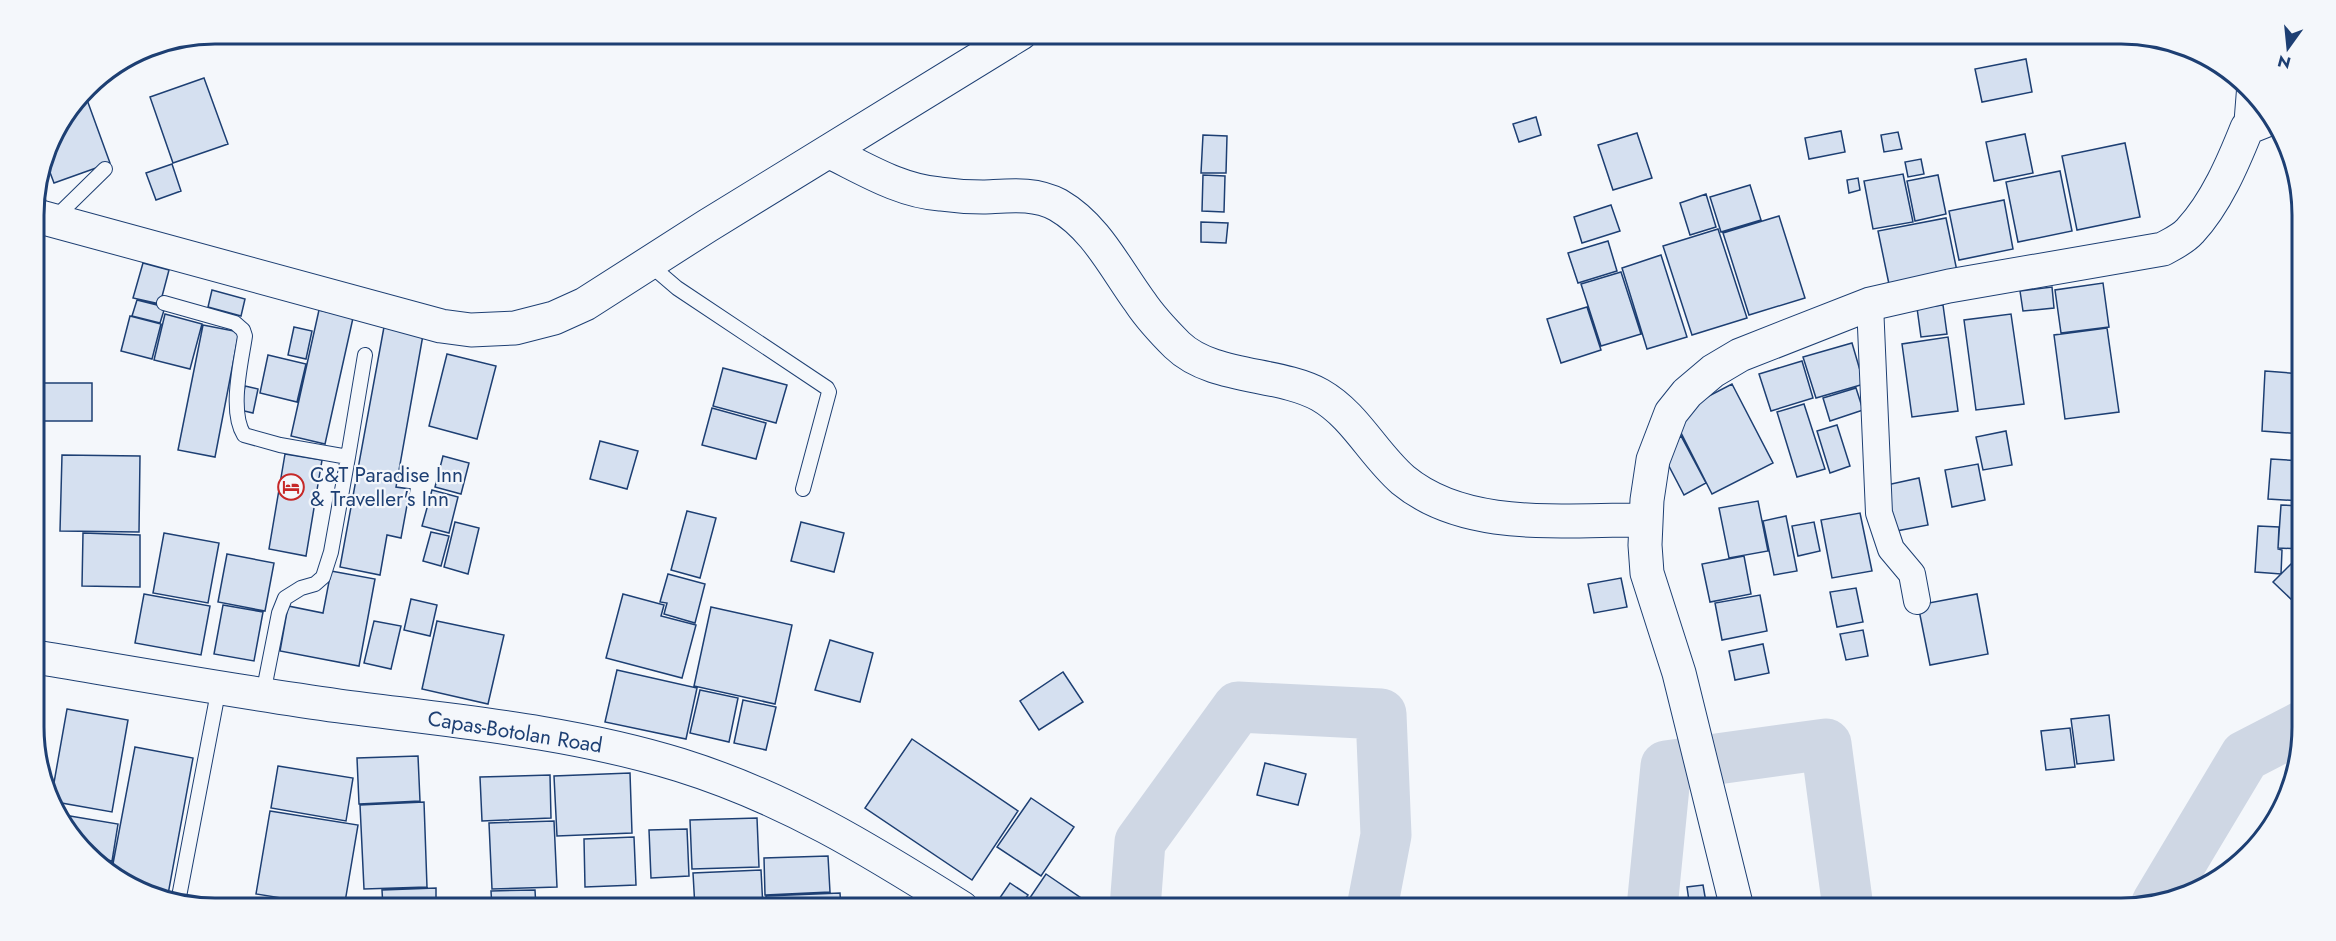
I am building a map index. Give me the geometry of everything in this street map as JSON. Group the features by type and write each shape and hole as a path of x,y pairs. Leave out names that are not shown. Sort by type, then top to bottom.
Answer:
{"street":[{"path":"44,211 385,312 441,326 471,330 515,328 554,318 585,304 1002,44"},
{"path":"1734,897 1679,674 1647,573 1645,545 1647,500 1653,460 1671,413 1687,393 1713,371 1740,355 1870,304 1949,286 2163,249 2189,233 2206,211 2260,123 2256,108"},
{"path":"830,152 883,179 927,192 975,197 1017,195 1055,204 1083,224 1107,254 1141,304 1183,350 1215,365 1288,382 1320,395 1346,415 1401,478 1420,493 1440,503 1494,518 1646,520"},
{"path":"1870,304 1879,513 1892,549 1912,574 1917,600"},
{"name":"Capas-Botolan Road","path":"44,658 263,694 524,731 592,743 681,765 756,793 811,817 945,898"}],"lane":[{"path":"44,208 105,169"},
{"path":"649,264 677,288 830,392 803,489"},
{"path":"165,303 235,323 243,330 245,336 238,385 240,428 244,435 280,445 348,457"},
{"path":"263,694 279,613 285,598 301,588 315,584 323,577 331,552 365,355"},
{"path":"180,894 219,687"}],"building":[{"path":"2026,59 2032,92 1982,102 1975,69"},
{"path":"204,78 228,144 173,163 150,97"},
{"path":"87,101 110,163 54,183 50,171 57,149 72,119"},
{"path":"1536,117 1541,135 1519,142 1513,124"},
{"path":"1841,131 1845,152 1809,159 1805,138"},
{"path":"1898,132 1902,149 1884,152 1881,135"},
{"path":"1637,133 1652,178 1613,190 1598,145"},
{"path":"2025,134 2033,173 1994,181 1986,142"},
{"path":"1203,135 1227,136 1226,173 1201,173"},
{"path":"2125,143 2140,217 2077,230 2062,156"},
{"path":"1921,159 1924,174 1908,177 1905,162"},
{"path":"172,164 181,191 156,200 146,173"},
{"path":"2060,171 2072,231 2018,242 2006,182"},
{"path":"1903,174 1913,222 1873,229 1864,181"},
{"path":"1203,175 1225,176 1224,212 1202,211"},
{"path":"1938,175 1946,214 1915,221 1907,181"},
{"path":"1858,178 1860,190 1849,193 1847,180"},
{"path":"1750,185 1761,220 1721,232 1710,197"},
{"path":"1706,194 1716,227 1690,235 1680,203"},
{"path":"2004,200 2013,249 1959,260 1949,211"},
{"path":"1611,205 1620,231 1582,243 1574,217"},
{"path":"1779,216 1805,298 1749,315 1723,233"},
{"path":"1946,218 1958,276 1890,289 1878,231"},
{"path":"1201,222 1228,223 1226,243 1201,242"},
{"path":"1718,229 1747,318 1692,335 1663,246"},
{"path":"1608,241 1617,271 1578,283 1568,253"},
{"path":"1661,255 1687,337 1647,349 1622,268"},
{"path":"143,263 169,270 160,304 133,298"},
{"path":"1621,272 1641,334 1601,346 1581,284"},
{"path":"2103,283 2109,327 2061,333 2055,290"},
{"path":"2052,287 2054,308 2023,311 2020,291"},
{"path":"212,290 245,299 241,316 208,307"},
{"path":"137,300 165,307 160,323 132,316"},
{"path":"1943,305 1947,334 1921,337 1917,308"},
{"path":"1587,307 1601,350 1561,363 1547,319"},
{"path":"319,310 353,318 325,444 291,436"},
{"path":"165,314 202,324 190,369 154,360"},
{"path":"2011,314 2024,404 1976,410 1964,320"},
{"path":"130,316 161,324 152,359 121,351"},
{"path":"203,325 239,332 215,457 178,450"},
{"path":"294,327 312,331 306,359 288,355"},
{"path":"384,327 423,335 396,487 410,489 401,538 387,535 380,575 340,567"},
{"path":"2107,328 2119,412 2065,419 2054,335"},
{"path":"1948,337 1958,411 1912,417 1902,344"},
{"path":"1852,343 1864,384 1816,398 1803,357"},
{"path":"447,354 496,366 477,439 429,426"},
{"path":"268,355 306,364 297,402 260,393"},
{"path":"1802,361 1813,398 1771,411 1759,374"},
{"path":"723,368 787,385 776,423 713,406"},
{"path":"2265,371 2292,373 2292,433 2262,431"},
{"path":"44,383 92,383 92,421 44,421"},
{"path":"1732,384 1773,463 1712,494 1672,415"},
{"path":"245,386 258,389 253,413 240,410"},
{"path":"1856,388 1863,410 1830,421 1823,398"},
{"path":"1804,404 1825,469 1797,477 1777,412"},
{"path":"712,408 766,423 756,459 702,445"},
{"path":"1837,425 1850,466 1830,473 1817,431"},
{"path":"2006,431 2012,465 1983,470 1976,437"},
{"path":"1681,436 1706,483 1684,495 1659,447"},
{"path":"600,441 638,451 627,489 590,479"},
{"path":"285,454 322,460 306,556 269,549"},
{"path":"62,455 140,456 139,532 60,531"},
{"path":"443,456 469,463 461,494 435,487"},
{"path":"2271,459 2292,460 2292,500 2268,499"},
{"path":"1978,464 1985,500 1952,507 1945,470"},
{"path":"1919,478 1928,525 1891,532 1882,486"},
{"path":"432,490 458,497 449,533 422,526"},
{"path":"1758,501 1768,551 1729,558 1719,508"},
{"path":"2281,505 2292,506 2292,549 2278,548"},
{"path":"687,511 716,518 700,578 671,570"},
{"path":"1860,513 1872,571 1832,578 1821,520"},
{"path":"1786,516 1797,571 1774,575 1763,521"},
{"path":"455,522 479,528 468,574 444,567"},
{"path":"801,522 844,533 834,572 791,561"},
{"path":"1814,522 1820,551 1798,556 1792,526"},
{"path":"2258,526 2279,527 2278,549 2282,550 2281,574 2255,572"},
{"path":"431,532 449,536 441,566 423,561"},
{"path":"83,533 140,535 140,587 82,586"},
{"path":"164,533 219,543 208,603 153,593"},
{"path":"227,554 274,563 265,611 218,602"},
{"path":"1744,556 1751,594 1710,602 1702,564"},
{"path":"2292,563 2292,600 2273,582"},
{"path":"331,571 375,579 359,666 280,651 288,606 323,613"},
{"path":"668,574 705,584 695,623 664,614 667,603 660,602"},
{"path":"1621,578 1627,607 1594,613 1588,584"},
{"path":"1856,588 1863,622 1837,627 1830,592"},
{"path":"144,594 210,606 201,655 135,643"},
{"path":"623,594 664,605 661,616 696,625 682,678 606,658"},
{"path":"1977,594 1988,654 1930,665 1918,605"},
{"path":"1760,595 1767,631 1722,640 1715,603"},
{"path":"411,599 437,605 430,636 404,630"},
{"path":"223,605 263,612 254,661 214,654"},
{"path":"711,607 792,625 775,704 694,686"},
{"path":"374,621 401,626 391,669 364,663"},
{"path":"437,621 504,635 488,704 422,689"},
{"path":"1863,630 1868,656 1846,660 1840,634"},
{"path":"830,640 873,653 860,702 815,690"},
{"path":"1763,644 1769,673 1735,680 1729,651"},
{"path":"617,670 697,688 686,739 605,722"},
{"path":"1063,672 1083,702 1039,730 1020,701"},
{"path":"700,690 738,698 729,742 690,733"},
{"path":"743,700 776,707 766,750 734,743"},
{"path":"67,709 128,720 112,812 62,803 54,784"},
{"path":"2109,715 2114,760 2077,764 2071,719"},
{"path":"2070,728 2075,767 2046,770 2041,731"},
{"path":"912,739 1018,811 972,880 865,808"},
{"path":"135,747 193,758 169,891 139,880 113,864"},
{"path":"418,756 420,801 359,804 357,758"},
{"path":"1265,763 1306,774 1298,805 1257,795"},
{"path":"278,766 353,778 346,821 271,808"},
{"path":"630,773 632,833 557,836 554,776"},
{"path":"550,775 551,818 482,821 480,777"},
{"path":"1031,798 1074,827 1041,876 997,847"},
{"path":"424,802 427,887 364,889 360,805"},
{"path":"270,811 358,825 346,898 281,898 256,894"},
{"path":"70,816 118,824 112,861 102,855 86,839"},
{"path":"757,818 759,867 692,869 690,820"},
{"path":"554,821 557,887 492,889 489,823"},
{"path":"687,829 689,876 651,878 649,830"},
{"path":"634,837 636,885 585,887 584,839"},
{"path":"828,856 830,892 765,895 764,858"},
{"path":"761,870 762,898 694,898 693,873"},
{"path":"1046,874 1080,898 1030,898"},
{"path":"1010,883 1028,895 1026,898 1000,898"},
{"path":"1703,885 1705,897 1688,897 1687,887"},
{"path":"436,888 436,898 382,898 382,890"},
{"path":"535,890 535,898 491,898 491,891"},
{"path":"840,893 840,898 766,898"}],"waterway":[{"path":"1136,898 1140,842 1238,707 1381,714 1386,835 1374,897"},
{"path":"2164,892 2245,756 2292,732"},
{"path":"1653,897 1666,766 1826,744 1847,897"}],"place":[{"name":"C&T Paradise Inn & Traveller's Inn","path":"291,487"}]}
